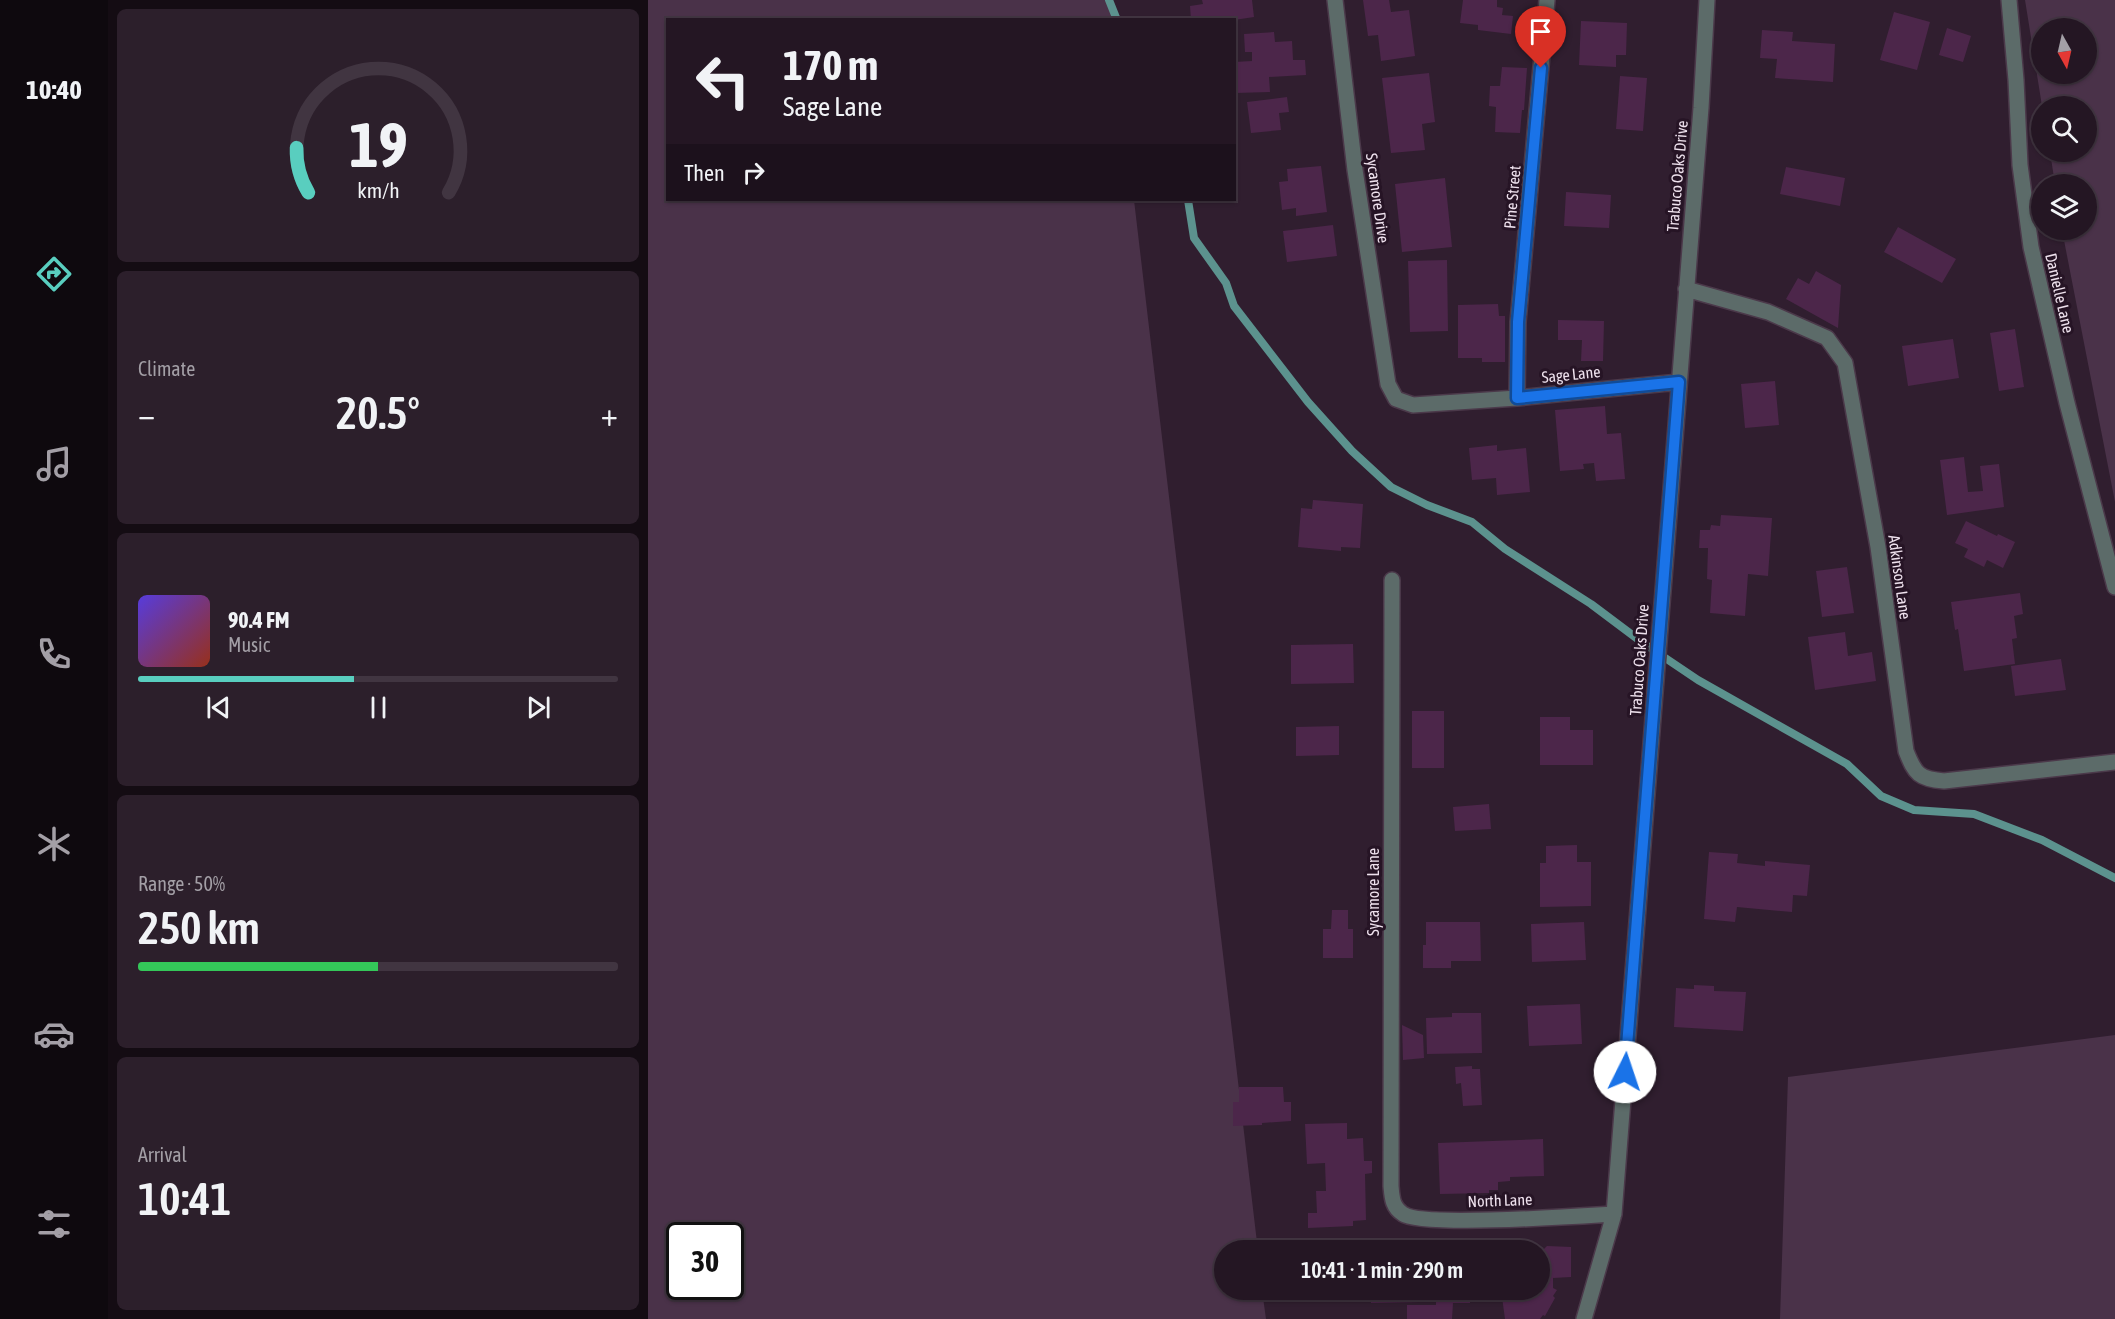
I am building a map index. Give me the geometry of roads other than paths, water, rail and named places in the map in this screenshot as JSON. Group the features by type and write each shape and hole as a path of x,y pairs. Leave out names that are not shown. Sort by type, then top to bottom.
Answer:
{"street":[{"name":"Sycamore Drive","path":"1335,0 1355,170 1388,384 1396,399"},
{"name":"Pine Street","path":"1517,398 1518,322 1547,0"},
{"name":"Trabuco Oaks Drive","path":"1584,1319 1614,1214 1707,0"},
{"name":"Danielle Lane","path":"2009,0 2020,165 2031,247 2067,403 2115,587"},
{"name":"Adkinson Lane","path":"1686,289 1768,312 1827,338 1845,363 1878,547 1906,751 1913,769 1926,780 1944,781 2115,762"},
{"name":"Sage Lane","path":"1396,399 1413,405 1517,398 1679,382"},
{"name":"Sycamore Lane","path":"1392,580 1392,1203"},
{"name":"North Lane","path":"1392,1203 1404,1215 1417,1219 1475,1220 1614,1214"}],"waterway":[{"path":"1109,0 1116,18"},
{"path":"1188,201 1194,238 1226,283 1234,306 1308,402 1352,451 1391,487 1427,505 1472,522 1505,549 1591,604 1698,680 1847,764 1881,796 1914,810 1974,814 2042,840 2115,878"}]}
